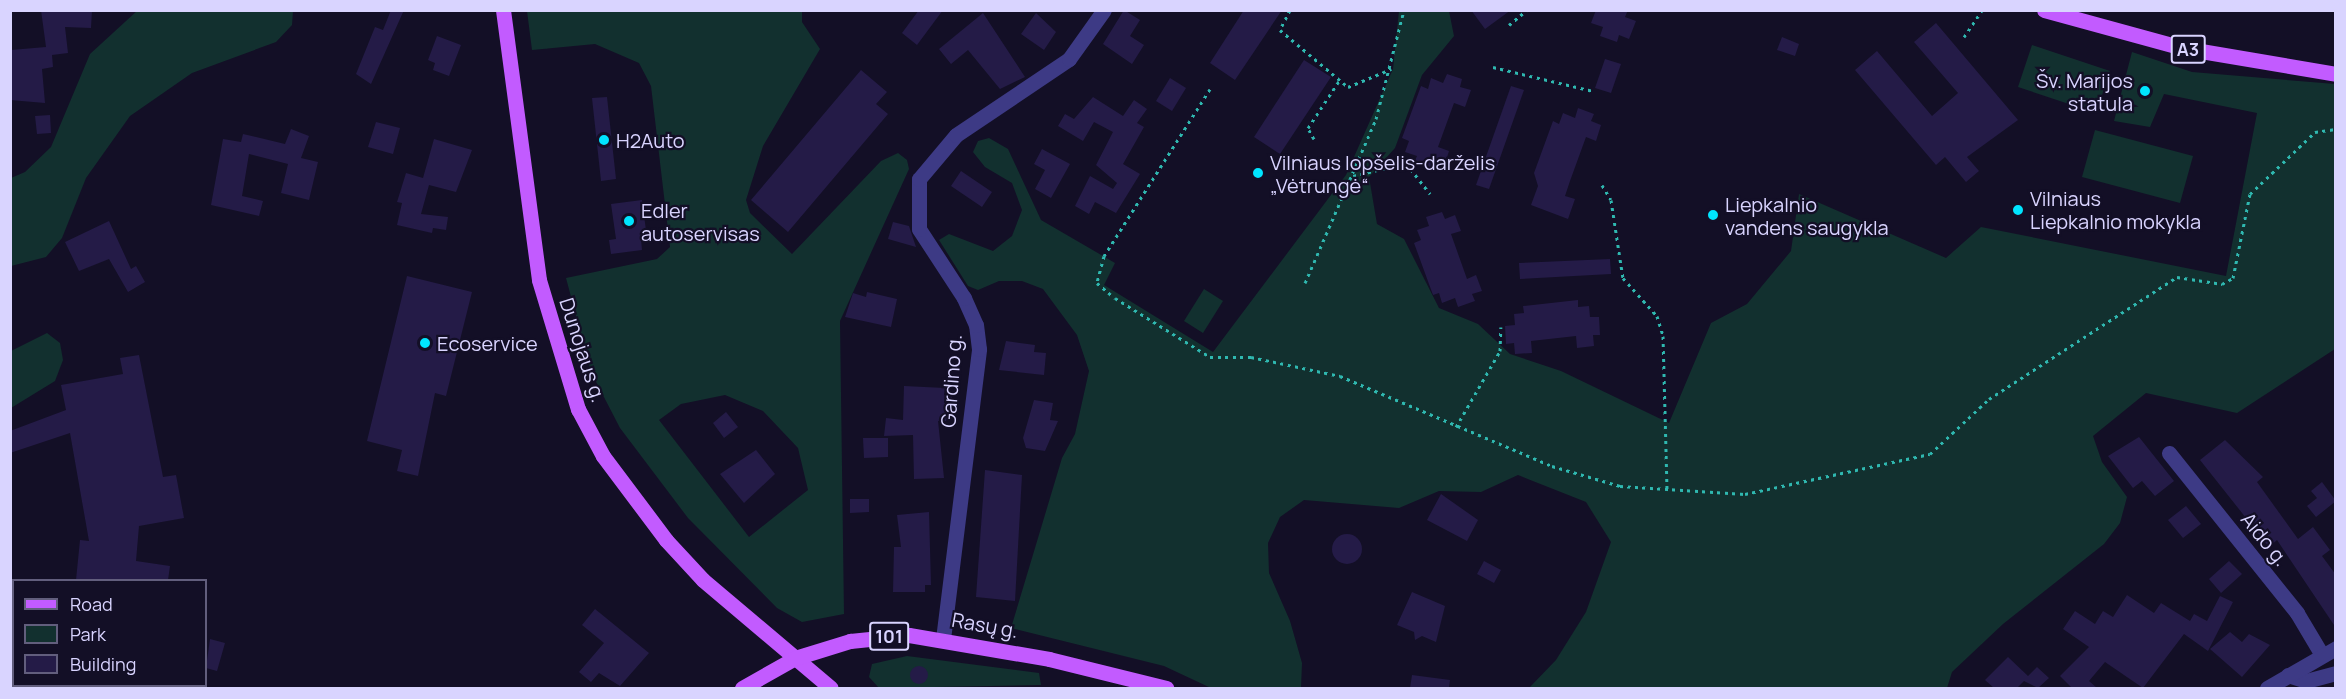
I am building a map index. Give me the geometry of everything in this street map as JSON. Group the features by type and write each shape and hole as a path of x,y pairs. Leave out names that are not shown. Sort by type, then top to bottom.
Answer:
{"main road":[{"name":"Dunojaus g.","path":"502,10 539,280 578,409 603,456 666,540 703,580 831,688"},
{"name":"A3","path":"2044,10 2173,46 2336,74"},
{"name":"Rasų g.","path":"795,658 880,637 943,639 1166,688"},
{"name":"101","path":"742,688 795,658"}],"street":[{"name":"Gardino g.","path":"943,639 979,349 976,325 963,298 919,229 919,179 956,135 1069,58 1104,10"},
{"name":"Aido g.","path":"2169,453 2329,651"},
{"path":"2267,688 2329,651"},
{"path":"2288,675 2306,681 2336,673"}],"path":[{"path":"1290,10 1280,30 1348,87 1391,69"},
{"path":"1305,283 1353,176 1391,69 1404,10"},
{"path":"1509,25 1527,10"},
{"path":"1964,37 1982,10"},
{"path":"1493,68 1593,91"},
{"path":"1314,139 1308,128 1339,81"},
{"path":"1210,89 1104,256 1097,283 1210,357 1251,357 1340,376 1456,428 1620,486 1745,494 1930,454 1989,399 2178,277 2222,284 2233,278 2250,194 2315,132 2336,129"},
{"path":"1353,176 1406,163 1430,194"},
{"path":"1602,185 1611,200 1623,278 1657,316 1663,336 1667,489"},
{"path":"1456,428 1500,351 1501,327"}],"green space":[{"path":"138,10 293,11 292,25 276,42 192,73 130,116 86,178 62,238 46,257 11,266 11,178 25,172 51,147 90,54"},
{"path":"527,11 802,11 802,22 820,49 763,146 746,200 750,213 792,254 881,161 898,153 907,160 909,169 840,321 844,614 802,622 777,608 688,518 620,428 591,372 566,278 657,259 670,247 651,86 639,63 595,44 532,50","holes":["725,395 763,411 798,448 808,490 749,537 659,420 681,404"]},
{"path":"1399,11 1449,11 1454,36 1422,75 1395,148 1369,177 1377,224 1404,239 1439,308 1478,324 1510,354 1561,371 1669,423 1711,323 1747,304 1791,251 1799,194 1946,258 1981,227 2226,276 2257,113 2164,94 2150,127 2114,121 2132,52 2192,72 2335,84 2335,349 2237,413 2146,393 2093,436 2102,462 2127,497 2120,523 2104,544 2003,624 1952,672 1947,688 1529,688 1556,660 1586,612 1611,542 1586,502 1518,475 1481,492 1439,491 1399,508 1304,500 1280,517 1268,543 1269,573 1290,621 1302,663 1301,688 1211,688 1164,666 1011,628 1062,458 1075,434 1089,371 1077,335 1043,289 1022,281 999,281 978,290 968,286 939,240 949,234 993,251 1012,236 1022,210 1012,183 985,167 973,152 978,141 989,138 1008,149 1041,220 1115,263 1104,285 1213,352 1346,175 1393,69"},
{"path":"2032,45 2110,71 2096,113 2018,87"},
{"path":"2095,130 2193,156 2180,203 2082,177"},
{"path":"1204,289 1223,301 1203,333 1184,321"},
{"path":"47,333 60,343 63,360 55,381 11,408 11,351"},
{"path":"907,656 1039,673 1041,685 879,688 869,677 872,664"}],"building":[{"path":"41,10 92,10 91,28 65,27 68,53 52,55 53,67 42,69 45,103 10,100 11,50 46,47"},
{"path":"391,10 404,10 371,84 356,74 375,27 383,30"},
{"path":"919,10 943,10 917,45 902,33"},
{"path":"1124,10 1140,20 1130,36 1144,45 1132,64 1103,44"},
{"path":"1244,10 1282,10 1235,80 1210,63"},
{"path":"1471,10 1511,10 1485,29"},
{"path":"1596,10 1628,10 1625,17 1636,21 1629,39 1619,35 1617,42 1600,36 1603,27 1591,23"},
{"path":"983,13 1025,77 1000,89 968,50 951,64 939,49"},
{"path":"1036,13 1056,32 1044,50 1021,34"},
{"path":"1936,23 2018,120 1967,157 1979,171 1966,182 1945,157 1936,165 1855,70 1877,51 1932,116 1958,93 1914,42"},
{"path":"437,36 461,45 449,76 433,70 435,63 428,60"},
{"path":"1782,37 1799,44 1795,56 1777,50"},
{"path":"1605,59 1621,64 1611,93 1595,88"},
{"path":"1304,60 1331,77 1280,154 1254,137"},
{"path":"861,70 887,92 876,104 888,114 788,232 751,200"},
{"path":"1447,74 1462,79 1460,87 1471,90 1465,107 1454,103 1438,147 1449,151 1444,167 1433,163 1431,169 1414,163 1417,156 1405,152 1409,141 1402,138 1421,86 1428,89 1431,78 1443,83"},
{"path":"1170,78 1186,88 1172,111 1156,101"},
{"path":"1511,86 1524,90 1489,189 1476,185"},
{"name":"H2Auto","path":"607,97 616,179 601,181 592,98"},
{"path":"1093,97 1123,116 1134,100 1147,109 1137,123 1144,127 1123,164 1140,174 1116,213 1095,202 1089,214 1075,206 1090,176 1113,189 1117,183 1096,165 1113,132 1094,122 1083,141 1058,126 1065,114 1074,119"},
{"path":"1578,108 1594,114 1591,121 1601,125 1596,141 1586,137 1570,181 1565,196 1575,199 1568,219 1531,205 1538,186 1534,173 1553,121 1559,124 1563,113 1575,118"},
{"path":"50,115 51,133 37,134 35,116"},
{"path":"376,122 400,128 393,154 368,147"},
{"path":"291,129 309,136 301,158 318,162 309,200 281,193 288,164 249,154 242,196 263,201 259,216 211,205 223,139 241,142 243,134 285,144"},
{"path":"434,139 472,150 456,192 429,185 421,214 448,217 446,230 433,228 432,233 397,225 402,203 397,202 406,173 423,178"},
{"path":"1042,149 1070,164 1051,198 1035,189 1045,170 1034,164"},
{"path":"961,171 992,192 982,207 951,186"},
{"name":"Edler autoservisas","path":"642,200 647,238 641,239 642,250 611,254 609,240 616,239 611,204"},
{"path":"1442,212 1445,219 1455,215 1461,231 1451,234 1467,279 1476,275 1482,291 1472,294 1475,301 1458,307 1455,298 1442,303 1439,293 1433,295 1414,243 1421,240 1417,230 1429,226 1426,217"},
{"path":"109,221 131,269 136,266 145,282 128,292 109,259 79,271 65,242"},
{"path":"893,222 909,226 916,247 888,239"},
{"path":"1610,259 1611,274 1520,279 1519,263"},
{"name":"Ecoservice","path":"407,276 472,292 446,396 435,393 418,476 397,471 402,450 367,441"},
{"path":"867,292 897,299 891,327 845,317 853,293 866,297"},
{"path":"1578,300 1578,307 1589,306 1590,317 1599,317 1600,335 1593,335 1594,346 1577,348 1576,336 1531,341 1532,353 1515,354 1514,343 1506,344 1505,326 1515,325 1514,314 1524,313 1523,306"},
{"path":"1006,341 1035,345 1034,352 1046,353 1044,375 999,370"},
{"path":"139,355 163,477 176,475 184,518 139,526 136,561 170,566 168,579 76,579 80,540 89,541 70,433 10,453 10,431 66,410 61,385 123,374 120,358"},
{"path":"904,386 945,388 944,395 952,395 952,421 938,421 944,478 914,479 913,435 884,436 886,418 903,420"},
{"path":"1034,400 1053,403 1050,420 1058,421 1045,451 1026,448 1023,438"},
{"path":"726,412 738,427 724,438 713,423"},
{"path":"2139,437 2174,481 2155,496 2142,481 2133,488 2108,456"},
{"path":"863,438 888,438 888,457 864,458"},
{"path":"2225,440 2263,477 2257,482 2298,539 2313,527 2330,550 2322,556 2336,575 2336,628 2277,540 2269,547 2200,460"},
{"path":"756,450 775,474 744,503 720,474"},
{"path":"985,470 1022,475 1015,601 976,597"},
{"path":"2322,482 2336,501 2316,517 2307,506 2317,498 2311,491"},
{"path":"1441,494 1478,520 1467,541 1427,520"},
{"path":"850,499 869,499 869,512 850,513"},
{"path":"2186,506 2201,524 2183,538 2168,520"},
{"path":"929,512 931,585 925,585 925,592 893,592 894,547 901,547 897,515"},
{"path":"1347,534 1358,538 1362,549 1358,560 1347,564 1336,560 1332,549 1336,538"},
{"path":"1484,561 1501,570 1494,583 1477,574"},
{"path":"2229,561 2242,574 2221,593 2209,579"},
{"path":"1412,592 1445,606 1436,642 1422,636 1415,640 1414,632 1397,625"},
{"path":"2127,595 2154,613 2161,603 2190,621 2194,614 2207,621 2220,596 2233,602 2208,651 2184,634 2143,688 2105,662 2089,681 2097,688 2072,688 2060,676 2089,647 2063,629 2075,611 2095,624 2103,611 2113,617"},
{"path":"595,609 649,653 620,686 599,673 591,682 579,672 604,643 582,625"},
{"path":"2230,632 2242,642 2249,634 2270,645 2242,677 2210,649"},
{"path":"210,639 225,643 217,671 207,668"},
{"path":"2008,657 2028,676 2037,667 2049,678 2038,688 2024,681 2017,688 1994,688 1985,680"},
{"path":"915,666 923,666 928,671 926,682 915,684 910,679 910,671"},
{"path":"1412,675 1450,680 1449,688 1410,688"}],"place":[{"name":"Šv. Marijos statula","path":"2145,91"},
{"name":"H2Auto","path":"604,140"},
{"name":"Vilniaus lopšelis-darželis „Vėtrungė“","path":"1258,173"},
{"name":"Vilniaus Liepkalnio mokykla","path":"2018,210"},
{"name":"Liepkalnio vandens saugykla","path":"1713,215"},
{"name":"Edler autoservisas","path":"629,221"},
{"name":"Ecoservice","path":"425,343"}]}
